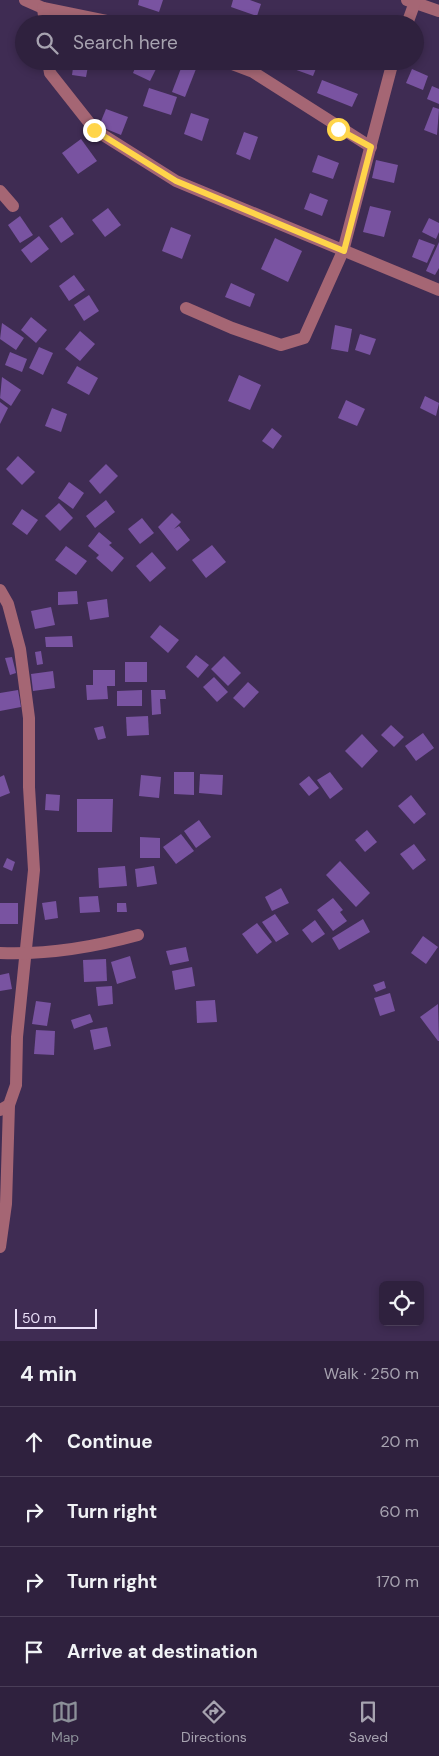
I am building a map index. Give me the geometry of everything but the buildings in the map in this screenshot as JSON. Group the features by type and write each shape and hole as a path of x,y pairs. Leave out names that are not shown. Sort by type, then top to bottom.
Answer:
{"street":[{"path":"25,0 43,8 77,15"},
{"path":"409,15 411,1 439,11"},
{"path":"43,8 44,15"},
{"path":"50,70 94,130 176,181 439,290"},
{"path":"247,70 338,129 371,147"},
{"path":"186,308 232,328 281,345 304,338 344,251 392,70"},
{"path":"0,191 13,206"},
{"path":"0,590 20,650 29,718 29,786 34,870 17,1037 16,1085 5,1108 6,1204 0,1247"},
{"path":"0,953 26,954 104,944 138,935"}],"route":[{"path":"94,130 176,181 344,251 371,147 338,129"}]}
